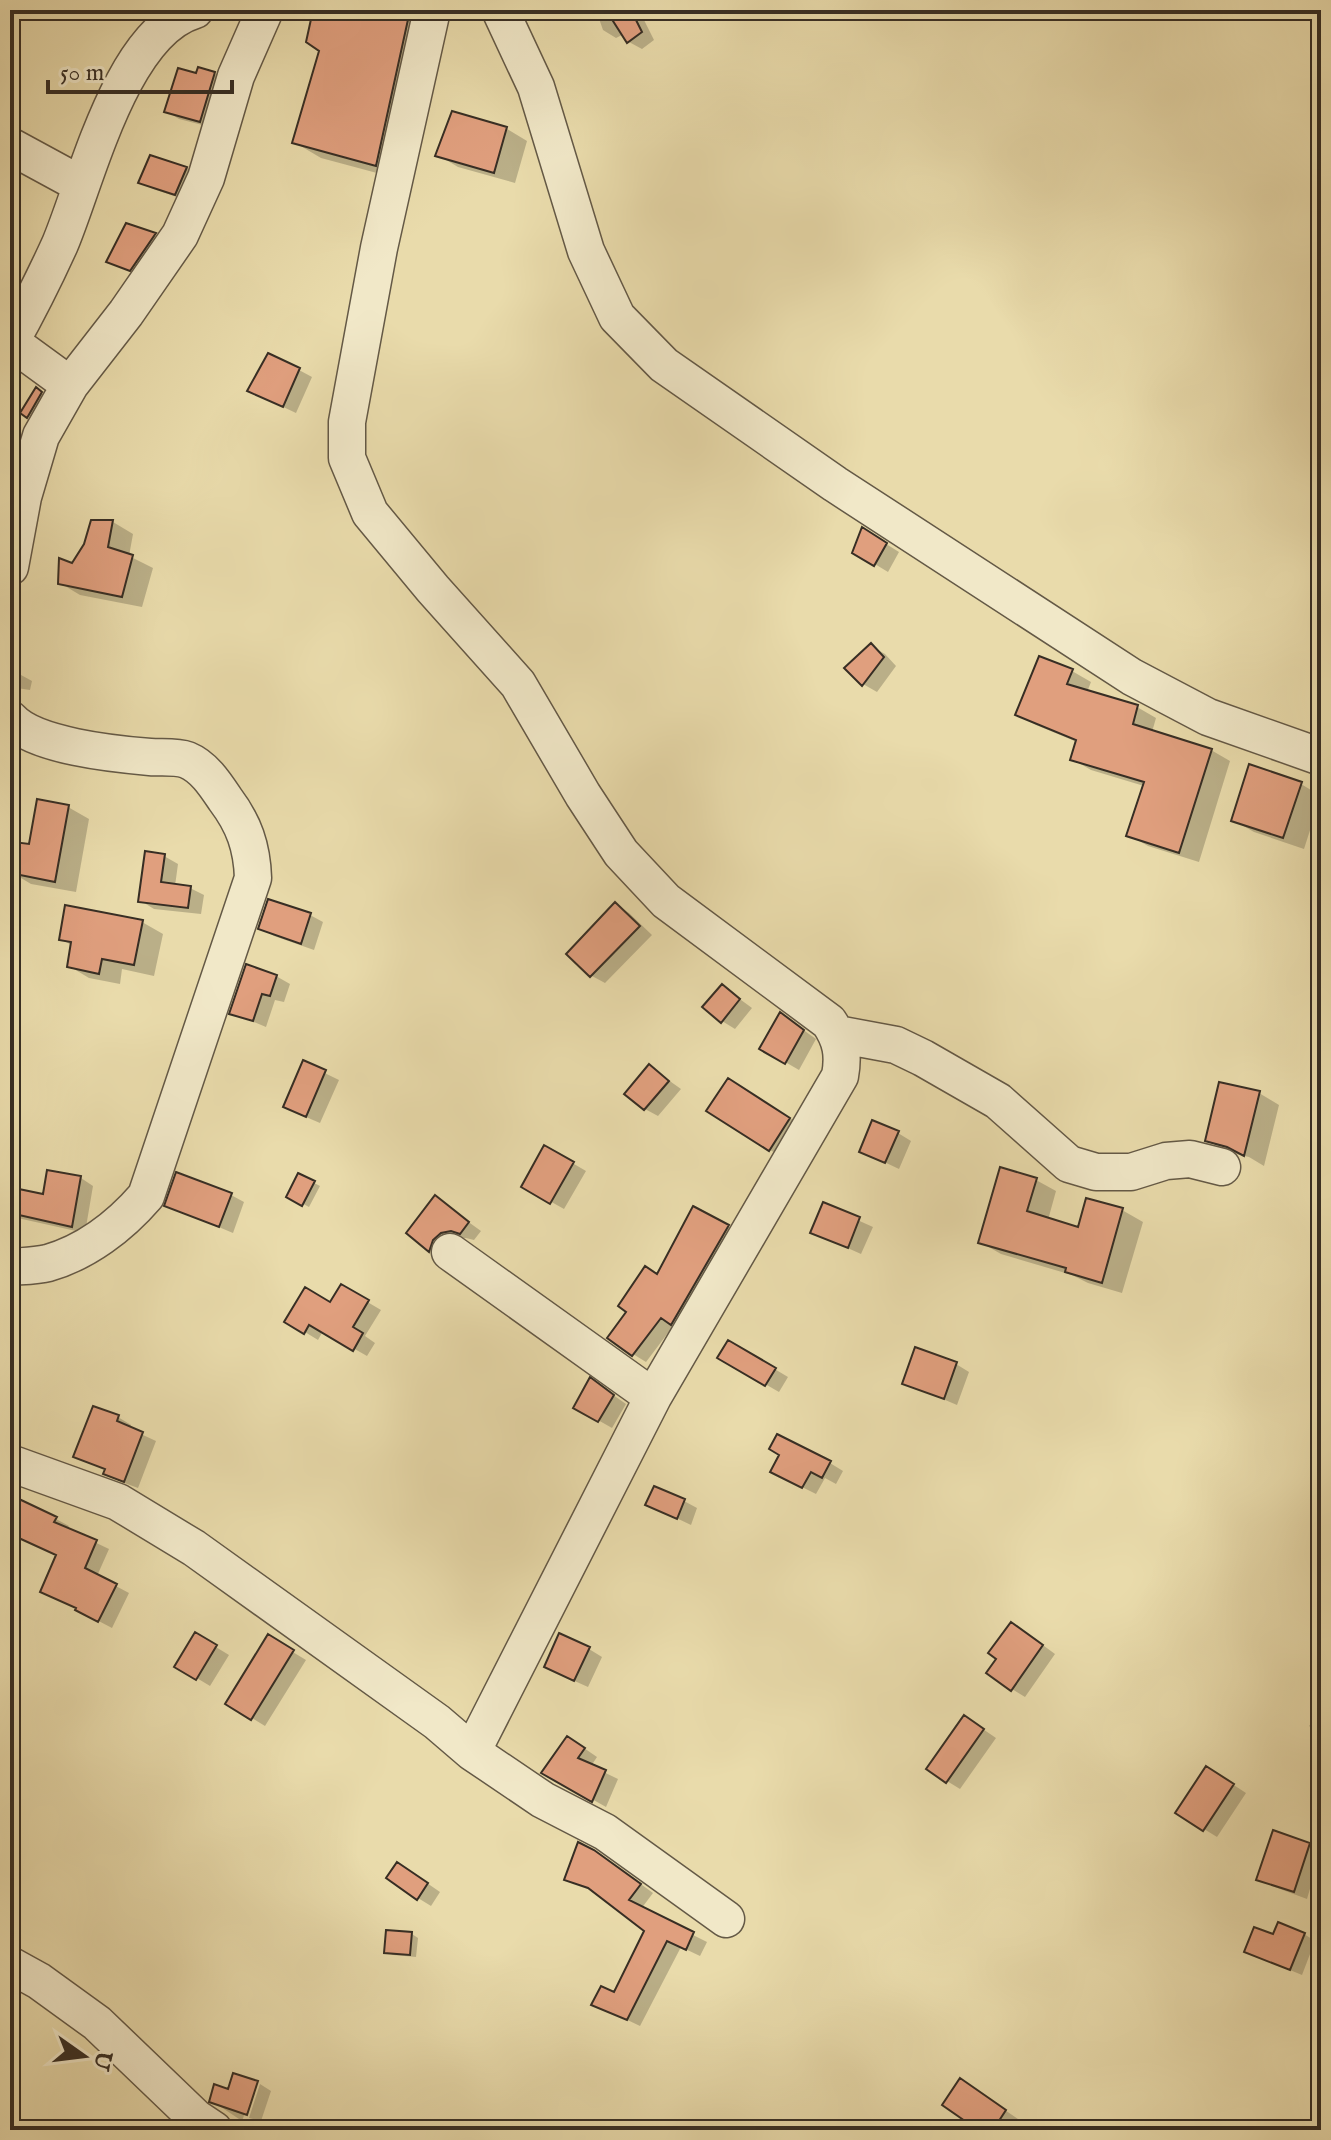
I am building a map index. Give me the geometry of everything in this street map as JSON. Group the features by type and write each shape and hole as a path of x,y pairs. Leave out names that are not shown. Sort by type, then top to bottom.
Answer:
{"street":[{"path":"70,385 10,342 60,243 49,167 101,129 135,66 155,38 182,14 195,10"},
{"path":"10,567 23,497 41,436 70,385 126,313 180,235 206,178 236,76 265,10"},
{"path":"432,10 376,262 347,422 347,458 370,513 518,684 621,853 666,901 829,1022 842,1050 840,1076 653,1397 472,1752"},
{"path":"500,10 536,87 586,251 617,317 664,365 835,484 1132,677 1208,717 1321,757"},
{"path":"10,719 27,734 48,740 115,754 185,759 204,771 237,814 252,855 253,878 146,1196 126,1219 88,1245 47,1263 10,1267"},
{"path":"837,1034 896,1045 923,1058 998,1101 1069,1164 1096,1172 1131,1172 1166,1161 1190,1159 1222,1167"},
{"path":"450,1252 653,1397"},
{"path":"10,1463 118,1502 194,1548 437,1722 472,1752 543,1800 613,1837 726,1919"},
{"path":"10,1965 39,1981 97,2023 196,2118 214,2130"}],"building":[{"path":"313,10 385,10 409,15 376,166 292,143 319,51 306,42"},
{"path":"606,10 631,10 642,32 627,43"},
{"path":"198,67 215,72 200,122 164,112 178,68 196,73"},
{"path":"452,111 507,127 494,173 435,156"},
{"path":"150,155 187,167 175,195 138,183"},
{"path":"126,223 156,233 130,271 106,262"},
{"path":"268,353 300,368 283,407 247,391"},
{"path":"36,387 42,392 27,418 20,413"},
{"path":"91,520 113,520 108,547 133,555 122,597 58,584 59,558 72,563 84,544"},
{"path":"862,527 887,543 874,566 852,553"},
{"path":"871,643 884,657 862,686 844,668"},
{"path":"1039,656 1073,669 1067,684 1138,705 1133,724 1212,749 1179,853 1126,836 1144,782 1070,760 1076,740 1015,715"},
{"path":"1249,764 1302,782 1283,838 1231,821"},
{"path":"37,799 69,805 55,882 10,873 14,842 29,844"},
{"path":"145,851 165,854 161,882 191,886 188,908 138,902"},
{"path":"268,899 311,913 301,944 258,929"},
{"path":"615,902 640,926 590,977 566,954"},
{"path":"65,905 143,920 134,965 102,959 99,974 67,967 71,942 59,940"},
{"path":"246,964 277,975 270,996 262,994 253,1021 229,1014"},
{"path":"722,984 740,999 721,1023 702,1007"},
{"path":"780,1012 804,1030 785,1064 759,1049"},
{"path":"303,1060 326,1070 306,1117 283,1107"},
{"path":"649,1064 669,1081 644,1110 624,1094"},
{"path":"728,1078 790,1118 769,1151 706,1111"},
{"path":"1219,1082 1260,1091 1244,1156 1205,1141"},
{"path":"872,1120 899,1131 885,1163 859,1152"},
{"path":"544,1145 574,1162 550,1204 521,1187"},
{"path":"1000,1167 1037,1178 1027,1211 1078,1227 1086,1198 1123,1208 1102,1283 1065,1272 1066,1268 978,1243"},
{"path":"47,1170 81,1176 72,1227 10,1213 14,1188 43,1194"},
{"path":"176,1172 232,1193 219,1227 164,1206"},
{"path":"298,1173 315,1181 302,1206 286,1197"},
{"path":"435,1195 469,1222 460,1234 451,1231 441,1233 433,1240 429,1252 406,1233"},
{"path":"823,1202 860,1217 848,1248 810,1233"},
{"path":"693,1206 729,1225 671,1325 661,1318 632,1356 607,1338 626,1312 618,1306 645,1266 657,1274"},
{"path":"341,1284 369,1300 353,1327 363,1333 353,1351 309,1325 304,1334 284,1322 305,1287 330,1302"},
{"path":"728,1340 776,1368 765,1386 717,1358"},
{"path":"915,1347 957,1362 944,1399 902,1384"},
{"path":"590,1377 614,1395 598,1422 573,1408"},
{"path":"93,1406 119,1415 117,1421 143,1432 124,1482 103,1474 105,1469 73,1457"},
{"path":"777,1434 831,1461 822,1478 811,1472 802,1488 770,1472 779,1455 769,1449"},
{"path":"654,1486 685,1499 677,1519 645,1505"},
{"path":"19,1499 57,1517 54,1522 97,1540 85,1568 117,1584 98,1622 40,1592 56,1555 10,1534 10,1519"},
{"path":"1011,1622 1043,1645 1011,1691 986,1673 996,1659 988,1653"},
{"path":"195,1632 217,1645 196,1680 174,1667"},
{"path":"559,1633 590,1647 574,1681 544,1667"},
{"path":"268,1634 294,1650 251,1720 225,1704"},
{"path":"964,1715 984,1729 946,1783 926,1769"},
{"path":"567,1736 585,1748 578,1758 606,1770 592,1802 541,1773"},
{"path":"1206,1766 1234,1784 1203,1831 1175,1813"},
{"path":"1273,1830 1310,1843 1294,1892 1256,1880"},
{"path":"578,1842 641,1884 629,1900 694,1932 686,1950 667,1941 627,2020 591,2005 601,1986 614,1992 644,1931 588,1888 564,1880"},
{"path":"397,1862 428,1883 417,1900 386,1878"},
{"path":"1278,1922 1305,1933 1290,1970 1244,1952 1254,1927 1273,1934"},
{"path":"386,1930 412,1932 410,1955 384,1953"},
{"path":"233,2073 258,2081 247,2115 209,2102 214,2084 228,2089"},
{"path":"960,2078 1006,2110 993,2130 978,2130 942,2105"}]}
